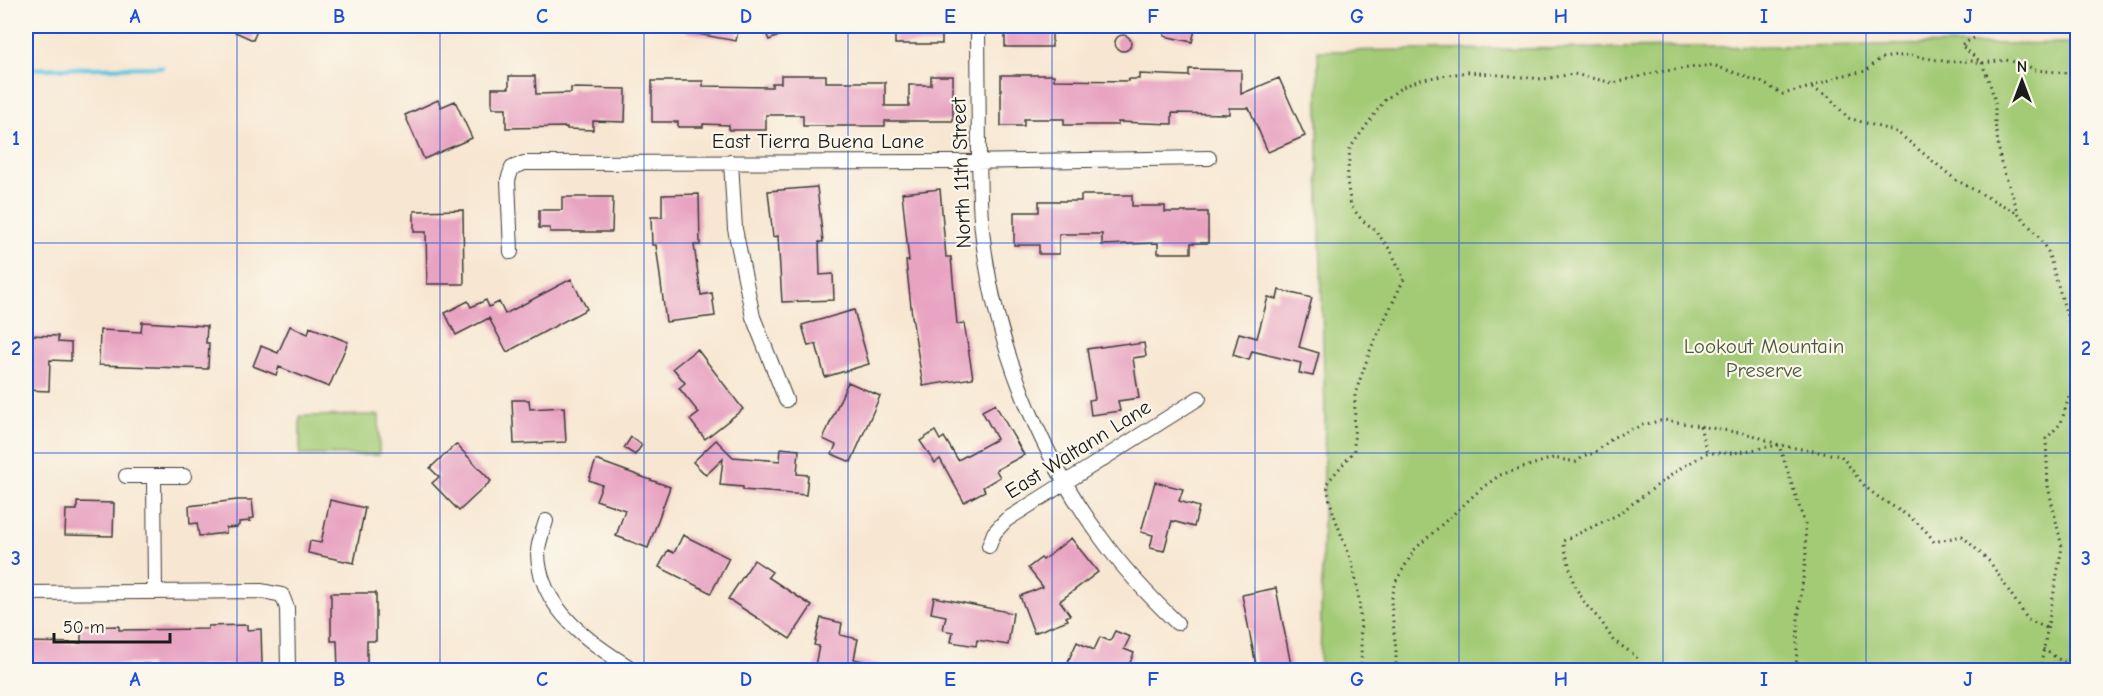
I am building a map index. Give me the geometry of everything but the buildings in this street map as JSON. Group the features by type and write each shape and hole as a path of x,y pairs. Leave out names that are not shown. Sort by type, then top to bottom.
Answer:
{"street":[{"name":"North 11th Street","path":"978,26 979,187 982,230 999,324 1036,428 1065,482 1101,538 1142,588 1178,623"},
{"name":"East Tierra Buena Lane","path":"511,252 508,180 513,168 524,163 980,162 1209,158"},
{"path":"731,162 735,229 753,317 786,400"},
{"name":"East Waltann Lane","path":"988,546 994,533 1006,520 1199,398"},
{"path":"126,476 184,476"},
{"path":"154,476 155,592"},
{"path":"546,521 538,550 539,565 548,591 565,616 585,638 634,670"},
{"path":"26,593 262,591 282,594 287,608 288,670"}],"path":[{"path":"1974,26 1974,38 1961,45 1982,63 1995,101 1995,123 2001,163 2019,214"},
{"path":"1362,670 1356,581 1329,499 1328,483 1354,451 1355,394 1374,340 1404,279 1391,251 1375,230 1361,219 1351,206 1347,181 1350,148 1386,100 1402,87 1413,83 1468,72 1543,79 1574,74 1613,83 1657,72 1713,65 1761,82 1784,94 1840,76 1866,71 1881,58 1908,55 1949,62 1982,63 2006,60 2024,64 2035,70 2078,75"},
{"path":"1811,87 1829,97 1848,118 1897,132 1956,180 2019,214 2048,252 2074,339 2078,363"},
{"path":"2040,670 2062,547 2048,486 2046,439 2061,423 2069,397 2078,383"},
{"path":"1396,670 1391,602 1396,581 1415,549 1482,488 1500,475 1553,458 1576,462 1587,454 1593,454 1614,437 1642,425 1664,420 1753,435 1779,445 1841,456 1868,489 1911,517 1926,530 1934,542 1962,536 1990,562 2028,620 2047,628"},
{"path":"1700,425 1707,453"},
{"path":"1640,670 1636,656 1613,640 1574,585 1563,541 1617,515 1681,468 1707,453 1733,453 1779,445"},
{"path":"1779,445 1805,524 1806,555 1798,619 1796,670"},
{"path":"2043,649 2076,670"}],"green space":[{"name":"Lookout Mountain Preserve","path":"2077,43 2077,670 1320,670 1325,414 1318,161 1318,51"},
{"path":"379,415 379,455 300,455 300,416"}],"waterway":[{"path":"26,69 162,67"}]}
